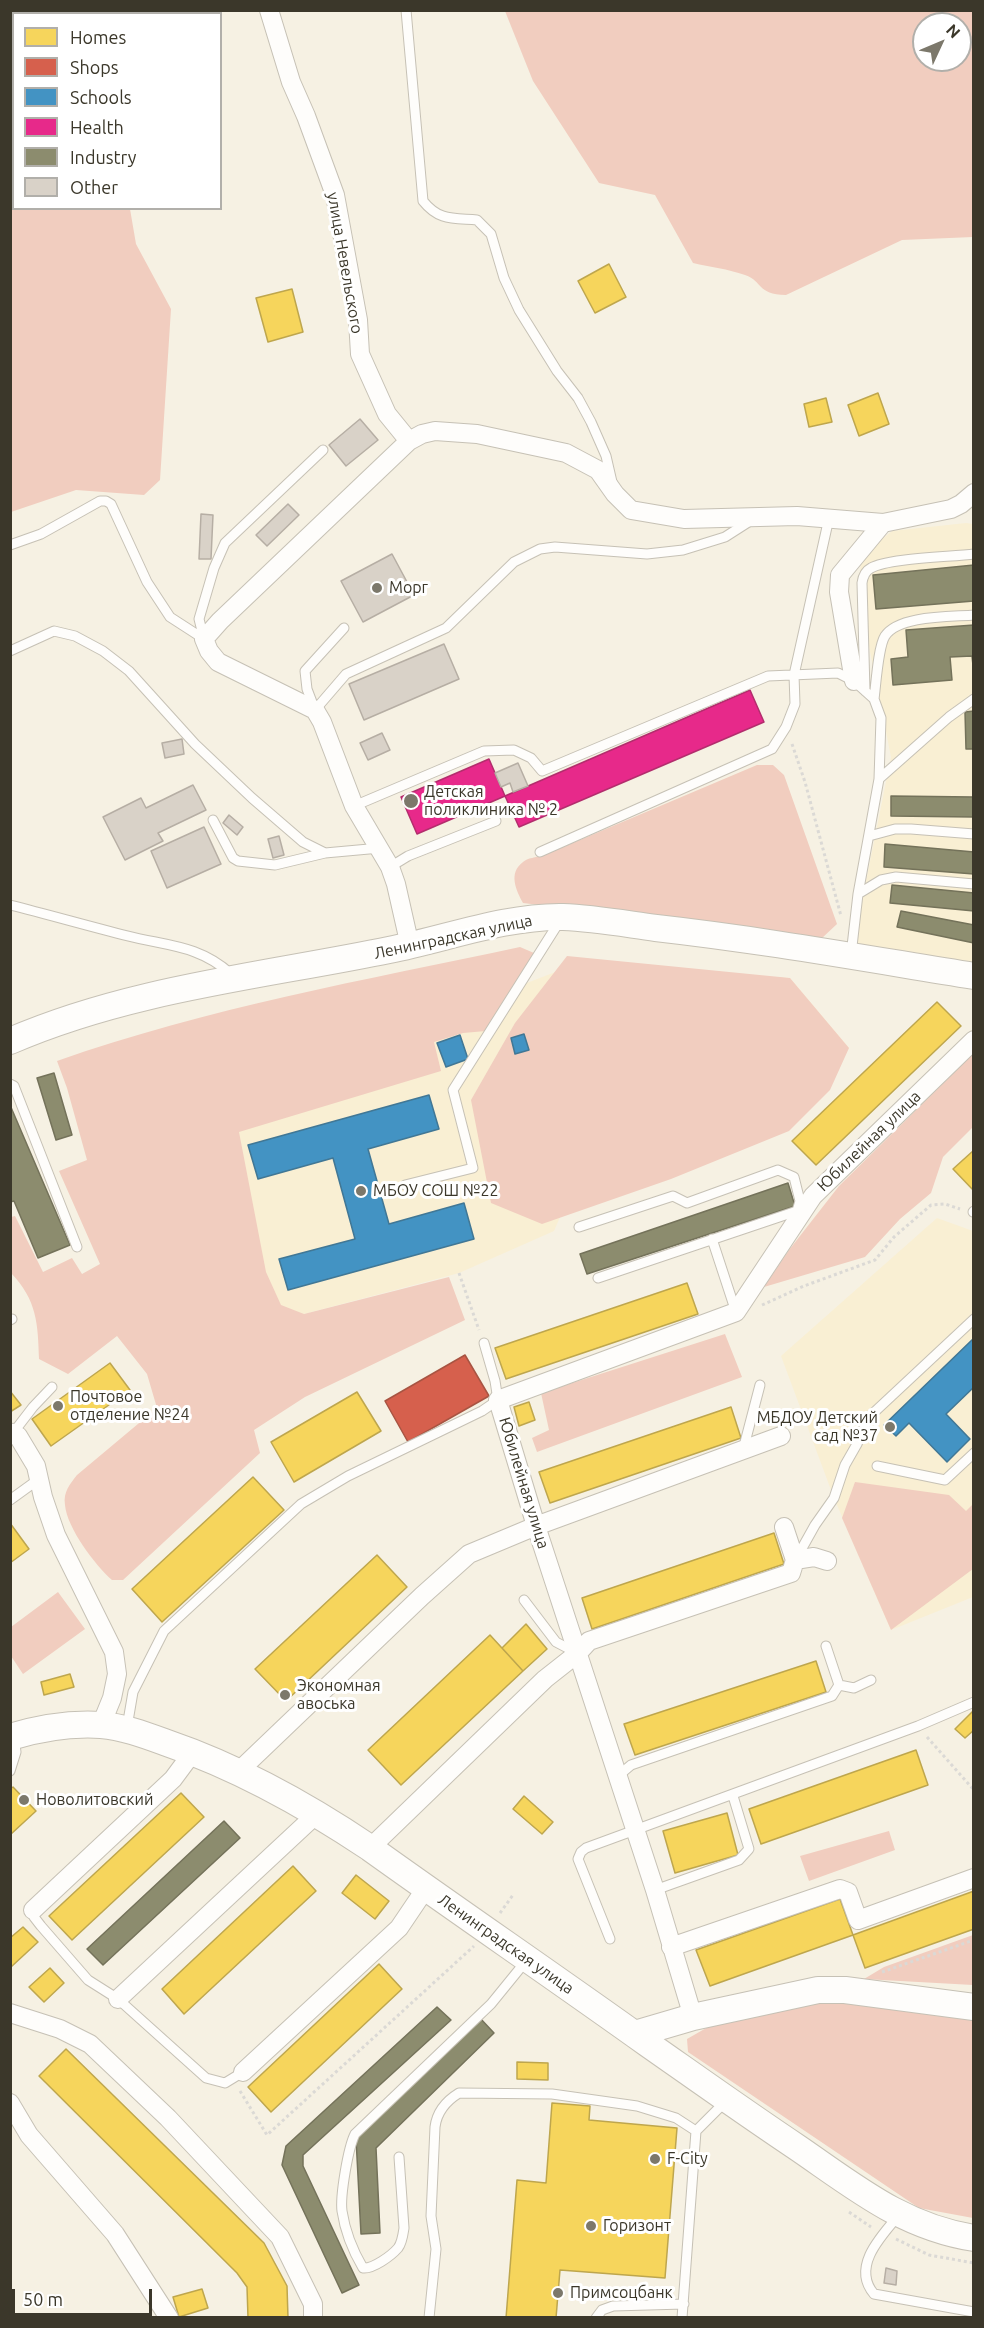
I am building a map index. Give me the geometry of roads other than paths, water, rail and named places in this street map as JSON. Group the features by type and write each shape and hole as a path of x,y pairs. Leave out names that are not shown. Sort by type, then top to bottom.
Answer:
{"main road":[{"name":"Ленинградская улица","path":"10,1041 65,1019 109,1006 234,978 410,946 493,925 563,917 717,935 974,976"},
{"name":"Ленинградская улица","path":"12,1734 69,1725 101,1725 127,1729 239,1771 314,1810 727,2100 899,2215 924,2227 974,2238"},
{"path":"635,2034 693,2017 818,1990 845,1990 974,2007"}],"street":[{"name":"улица Невельского","path":"269,10 291,82 335,195 358,320 360,354 387,414 409,441"},
{"path":"410,946 390,867 354,806 322,722 315,710 218,662 209,651 204,639 220,621 409,441 422,434 435,431 477,434 566,453 598,470 615,494 631,510 684,519 797,516 883,523 951,509 974,493"},
{"path":"859,686 838,592 840,575 883,523"},
{"name":"Юбилейная улица","path":"693,2017 655,1890 536,1526 498,1400 736,1312 806,1194 974,1040"},
{"path":"12,1434 18,1436 36,1466 56,1535 114,1652 117,1674 112,1698 101,1725"},
{"path":"239,1771 469,1554 536,1526 781,1436"},
{"path":"370,1848 545,1679 578,1653 589,1641 791,1574 795,1560 784,1527"},
{"path":"795,1560 814,1557 827,1561"},
{"path":"33,1910 173,1779 193,1752"},
{"path":"118,1999 308,1822 314,1810"},
{"path":"671,1947 840,1889 848,1892 858,1920 974,1878"},
{"path":"238,2075 399,1928 426,1888"},
{"path":"10,2013 60,2029 90,2044 168,2118 280,2237 313,2304 313,2318"},
{"path":"10,2103 29,2135 115,2234 170,2318"}],"lane":[{"path":"406,10 423,201 432,212 447,218 477,220 491,234 504,278 519,310 556,371 578,398 591,422 606,456 615,494"},
{"path":"204,639 199,619 214,568 225,543 323,450"},
{"path":"10,545 41,534 100,501 106,501 111,504 147,582 170,617 204,639"},
{"path":"344,628 305,671 307,689 315,710 346,674 446,628 514,562 540,549 555,547 647,554 683,550 725,537 755,517"},
{"path":"540,852 772,749 786,727 795,704 794,675 829,518"},
{"path":"859,686 864,574 871,568 885,563 974,554"},
{"path":"874,699 885,636 894,627 911,620 974,615"},
{"path":"10,651 54,631 75,636 103,651 129,671 195,744 252,798 303,842 325,853"},
{"path":"354,806 484,751 514,750 531,758 542,771 768,676 838,673 874,699 881,718 879,779 858,894 851,956"},
{"path":"879,779 949,717 974,699"},
{"path":"213,820 233,858 238,861 275,866 325,853 380,848"},
{"path":"390,867 408,856 496,822"},
{"path":"869,836 910,829 974,834"},
{"path":"858,894 881,879 896,877 974,884"},
{"path":"10,904 130,937 186,948 220,964 234,978"},
{"path":"405,1185 473,1168 453,1090 563,917"},
{"path":"10,1084 14,1086 77,1247"},
{"path":"579,1227 673,1196 687,1203 778,1170 794,1177 806,1194 797,1211 597,1278"},
{"path":"712,1239 736,1312"},
{"path":"795,1560 834,1498 845,1465 868,1418 974,1319"},
{"path":"127,1729 133,1692 164,1631 301,1504 348,1476 482,1411 498,1400 484,1343"},
{"path":"743,1450 760,1385"},
{"path":"12,1434 52,1387"},
{"path":"877,1466 945,1480 974,1453"},
{"path":"10,1500 39,1479"},
{"path":"524,1600 556,1642 578,1653"},
{"path":"826,1646 839,1685"},
{"path":"839,1685 854,1688 871,1680"},
{"path":"618,1776 631,1765 832,1696 839,1685"},
{"path":"610,1939 578,1859 586,1848 733,1796 918,1726 974,1702"},
{"path":"10,1771 16,1752 12,1734"},
{"path":"655,1890 739,1860 749,1849 733,1796"},
{"path":"33,1910 34,1917 41,1926 88,1980 118,1999 206,2078 225,2083 238,2075"},
{"path":"399,2157 404,2228 402,2240 399,2247 387,2257 368,2269 363,2268 353,2252 342,2210 350,2145 355,2134 492,2004 528,1959"},
{"path":"429,2318 436,2249 431,2216 435,2127 436,2118 448,2100 459,2093 552,2094 637,2106 676,2118 696,2131"},
{"path":"682,2318 696,2131 727,2100"},
{"path":"899,2215 883,2233 865,2265 864,2276 868,2288 874,2295 974,2312"},
{"path":"596,2318 602,2310 613,2306 684,2304"}],"place":[{"name":"Морг","path":"377,588"},
{"name":"Детская поликлиника № 2","path":"411,801"},
{"name":"МБОУ СОШ №22","path":"361,1191"},
{"name":"Почтовое отделение №24","path":"58,1406"},
{"name":"МБДОУ Детский сад №37","path":"890,1427"},
{"name":"Экономная авоська","path":"285,1695"},
{"name":"Новолитовский","path":"24,1800"},
{"name":"F-City","path":"655,2159"},
{"name":"Горизонт","path":"591,2226"},
{"name":"Примсоцбанк","path":"558,2293"}]}
